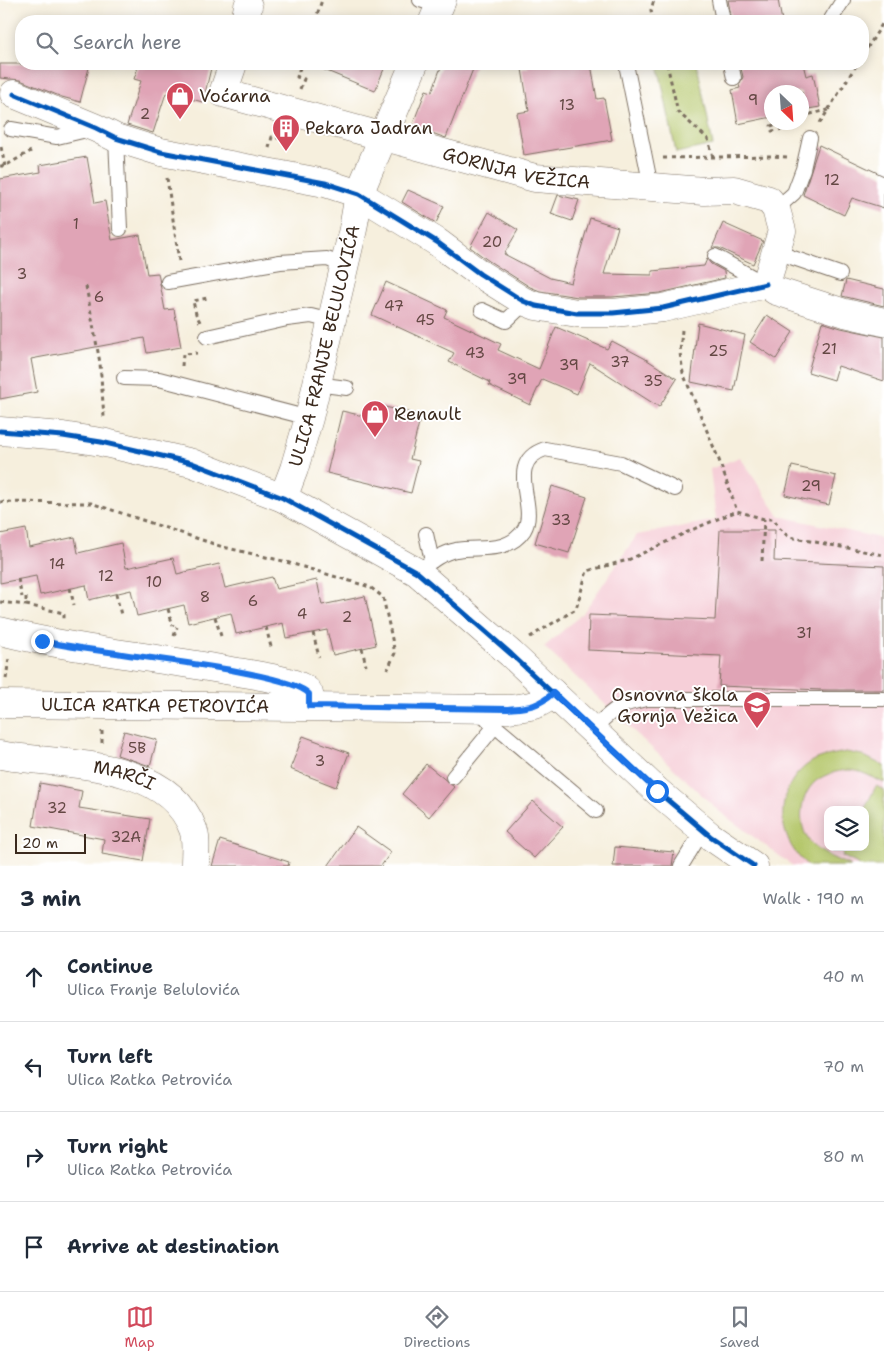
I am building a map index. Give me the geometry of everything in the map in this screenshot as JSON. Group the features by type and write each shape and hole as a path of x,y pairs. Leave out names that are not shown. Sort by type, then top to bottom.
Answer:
{"street":[{"path":"231,70 223,93 384,136"},
{"name":"ULICA FRANJE BELULOVIĆA","path":"283,498 309,418 353,229 359,194 412,70"},
{"path":"14,94 106,133 161,152 325,183 359,194 437,242 480,274 536,306 577,314 621,312 680,304 766,284 776,291 836,311 884,322"},
{"name":"GORNJA VEŽICA","path":"384,136 535,178 704,191 734,190 770,200 776,209"},
{"path":"766,284 782,232 776,209"},
{"path":"0,431 63,436 101,442 192,463 283,498 424,567 511,654 657,791 703,830 750,865"},
{"name":"ULICA RATKA PETROVIĆA","path":"4,643 62,645 206,666 283,681 306,690 309,694 309,706"},
{"name":"ULICA RATKA PETROVIĆA","path":"3,692 309,706 486,717 544,702 553,693"},
{"name":"MARČI","path":"0,755 107,768 147,782 170,796 185,812 194,832 196,865"}],"lane":[{"path":"719,0 722,15"},
{"path":"834,15 843,0"},
{"path":"627,70 651,187"},
{"path":"732,70 734,78"},
{"path":"11,129 57,137 78,133 106,133 120,229"},
{"path":"776,209 794,193 803,169 810,138"},
{"path":"776,252 840,274"},
{"path":"715,256 766,284"},
{"path":"168,282 280,262 327,259 344,265"},
{"path":"482,310 506,321 526,302"},
{"path":"207,337 287,319 311,316 331,321"},
{"path":"124,378 159,379 309,418"},
{"path":"316,384 348,388"},
{"path":"424,567 439,556 457,550 488,549 504,545 517,537 524,529 528,515 523,477 529,458 536,452 545,449 621,463 675,489"},
{"path":"424,567 426,534"},
{"path":"592,730 616,708 627,703 647,699 884,699"},
{"path":"453,777 486,717 596,811"},
{"path":"681,866 703,830"}],"path":[{"path":"317,15 322,0"},
{"path":"651,15 654,0"},
{"path":"869,45 884,21"},
{"path":"298,95 304,79 297,77 299,70"},
{"path":"668,70 678,112 708,139 712,157"},
{"path":"819,125 853,70"},
{"path":"809,114 828,110"},
{"path":"0,166 5,166 1,147"},
{"path":"646,159 772,156"},
{"path":"166,172 182,280"},
{"path":"86,286 100,363 104,422"},
{"path":"196,314 193,301 208,298"},
{"path":"680,304 682,334 680,353 683,373 719,460 737,510"},
{"path":"181,370 183,354 201,353"},
{"path":"0,502 90,503 223,547 283,561 370,587 383,597 395,653 388,670"},
{"path":"530,637 576,609 587,571 628,560 737,510 774,519 779,528 789,537 884,554"},
{"path":"762,561 764,518"},
{"path":"18,579 26,605"},
{"path":"70,588 74,605"},
{"path":"116,594 121,615"},
{"path":"0,602 59,612"},
{"path":"168,609 173,626"},
{"path":"216,617 221,636"},
{"path":"266,627 271,647"},
{"path":"313,633 319,657"},
{"path":"3,692 4,643"},
{"path":"362,648 366,666"},
{"path":"102,724 102,750"}],"shaded area":[{"name":"Osnovna škola Gornja Vežica","path":"740,457 779,516 884,539 884,866 793,866 720,812 544,647 583,613 637,535 716,520 710,469"}],"green space":[{"path":"659,70 698,70 713,145 676,153"},
{"path":"846,752 862,755 884,766 884,783 862,773 848,770 823,776 810,787 801,813 804,831 808,839 822,852 851,866 809,866 797,855 789,842 784,827 785,797 791,783 800,771 813,761 825,756"},
{"path":"876,786 884,790 884,866 862,866 842,856 844,851 869,851 869,806 866,806"}],"building":[{"path":"728,0 778,0 781,15 731,15"},
{"path":"0,64 15,64 15,70 88,70 80,102 62,97 20,80 0,78"},
{"path":"137,70 211,70 203,102 166,93 153,133 127,125 141,81 134,79"},
{"path":"324,70 384,70 375,91"},
{"path":"440,70 473,70 446,138 412,126 426,90 432,92"},
{"path":"522,70 592,70 597,99 604,98 612,140 524,155 517,113 529,111"},
{"path":"741,70 804,70 806,76 813,74 820,107 809,109 809,85 764,85 764,119 738,124 732,90 740,88 739,85 743,77"},
{"path":"819,145 884,176 884,208 852,198 844,215 803,195"},
{"path":"87,157 95,203 105,201 112,240 140,235 147,274 158,273 165,310 174,309 181,347 147,353 144,338 31,359 37,392 0,399 0,179 41,172 40,165"},
{"path":"408,190 444,206 436,223 402,202"},
{"path":"558,195 579,200 572,221 551,214"},
{"path":"489,212 518,230 504,254 550,278 571,283 590,218 618,227 604,274 652,275 652,271 704,266 707,259 711,264 724,271 725,278 660,293 612,297 578,297 540,291 530,287 470,247"},
{"path":"723,223 763,241 753,264 719,248 712,248"},
{"path":"846,280 884,289 884,306 842,296"},
{"path":"386,282 447,310 444,317 501,344 498,350 539,369 556,327 607,349 612,341 677,379 659,407 590,363 577,394 542,379 530,405 489,385 490,382 449,362 454,353 372,315"},
{"path":"767,315 793,332 776,359 750,342"},
{"path":"822,322 884,337 884,381 838,366 834,380 808,372"},
{"path":"698,323 745,335 734,391 691,382"},
{"name":"Renault","path":"371,404 421,415 410,459 419,461 411,493 327,473 342,411 368,417"},
{"path":"792,466 836,476 829,505 785,495"},
{"path":"552,486 587,497 569,553 535,543"},
{"path":"26,529 29,547 75,537 78,553 121,543 126,568 173,558 177,574 219,564 225,588 272,577 276,589 317,580 322,605 365,596 376,645 333,655 327,630 286,638 283,623 236,634 231,613 188,623 184,605 137,616 131,590 89,600 86,585 40,595 36,576 0,583 0,534"},
{"path":"720,530 775,530 774,561 884,566 884,690 822,690 719,686 721,656 588,650 589,615 715,620"},
{"path":"124,731 157,740 150,766 117,755"},
{"path":"303,736 349,753 336,787 290,769"},
{"path":"426,764 454,787 429,817 402,794"},
{"path":"40,783 82,791 79,808 150,819 143,861 102,854 104,839 33,826"},
{"path":"533,801 563,827 534,858 505,832"},
{"path":"356,827 391,852 381,866 328,866"},
{"path":"220,840 289,862 288,866 212,866"},
{"path":"615,847 674,852 672,866 613,866"}],"cycle path":[{"path":"14,94 116,138 161,152 325,183 359,194 437,242 480,274 523,301 536,306 577,313 613,313 663,308 766,284"},
{"path":"0,431 63,436 101,442 192,463 283,498 417,572 511,654 657,791 710,836 754,866"}],"place":[{"name":"Voćarna","path":"180,120"},
{"name":"Pekara Jadran","path":"286,152"},
{"name":"Renault","path":"375,438"},
{"name":"Osnovna škola Gornja Vežica","path":"757,729"}],"route":[{"path":"42,641 258,675 290,683 306,690 310,699 309,706 416,706 508,709 530,707 544,702 553,693 657,791"}]}
